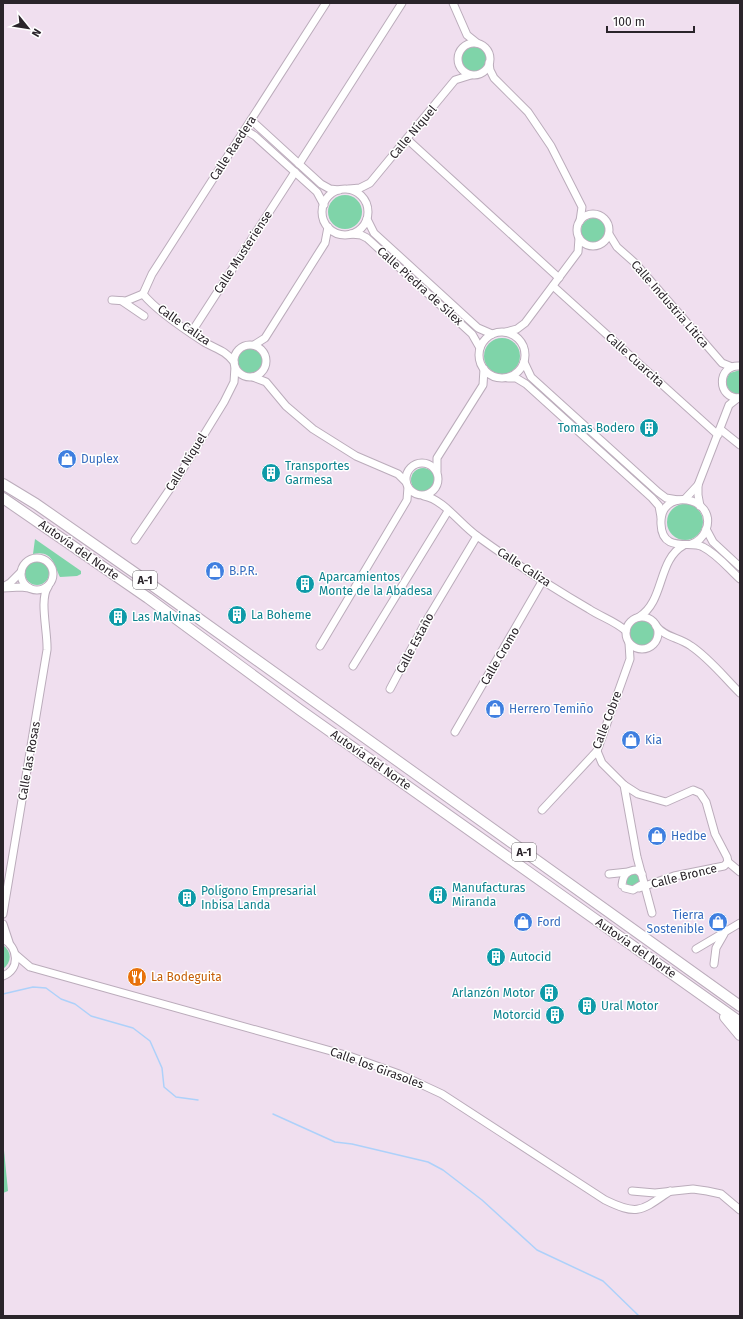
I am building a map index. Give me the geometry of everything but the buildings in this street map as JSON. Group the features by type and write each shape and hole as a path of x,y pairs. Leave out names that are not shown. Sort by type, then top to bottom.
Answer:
{"highway":[{"name":"Autovía del Norte","path":"3,483 135,573 740,1006"},
{"name":"Autovía del Norte","path":"3,498 148,598 300,710 740,1022"},
{"path":"697,991 733,1024 740,1035"}],"street":[{"name":"Calle Raedera","path":"143,294 152,274 326,3"},
{"path":"299,164 402,3"},
{"path":"453,3 467,35 488,52 490,70 494,78 519,102 537,123 559,160 582,207 606,220 609,227 609,234 602,244"},
{"path":"467,35 458,57 460,67 465,73 471,75"},
{"path":"463,47 471,44 480,45"},
{"path":"479,74 485,70 490,63"},
{"name":"Calle Níquel","path":"366,202 370,183 456,80 460,67"},
{"path":"456,80 479,74 494,78"},
{"path":"251,120 321,184 330,189 340,190 360,188 370,183"},
{"path":"245,130 255,136 317,192 324,206"},
{"path":"407,138 559,278"},
{"name":"Calle Musteriense","path":"191,333 295,172"},
{"path":"340,190 332,194 324,206 322,211 323,218 328,227 334,232 351,234 359,231 368,215 364,198 348,189"},
{"path":"578,252 579,238 577,231 582,207"},
{"path":"580,221 586,216 593,214"},
{"name":"Calle Piedra de Sílex","path":"366,219 374,233 478,328 492,334"},
{"path":"328,227 325,244 265,338 254,345 248,345 240,349 227,352 242,375 266,382 286,406 313,429 356,456 398,474 413,493 438,500 439,478 437,471 437,458 483,385 484,369 479,355 483,342 492,334 517,329 525,323 578,252 591,246 602,244 617,247"},
{"path":"325,244 342,234"},
{"name":"Calle Piedra de Sílex","path":"351,234 360,235 367,238 472,334 480,348"},
{"name":"Calle Industria Lítica","path":"609,234 617,247 635,263 722,362 737,366"},
{"path":"579,238 585,244 591,246"},
{"name":"Calle Cuarcita","path":"553,286 719,432 740,445"},
{"path":"112,300 122,301 143,294"},
{"name":"Calle Caliza","path":"143,294 191,333 205,342 227,352"},
{"path":"122,301 144,316"},
{"path":"521,341 525,323"},
{"path":"505,332 521,341 525,351 524,362 521,369 508,378"},
{"path":"265,338 264,352 266,360 266,382"},
{"path":"254,345 264,352"},
{"path":"235,364 240,349"},
{"path":"524,362 526,369 532,377 658,492 666,498 694,501 700,506"},
{"path":"722,362 722,385 729,405"},
{"name":"Calle Níquel","path":"135,540 178,477 234,382 235,364"},
{"path":"723,376 727,370 737,366"},
{"path":"234,382 241,378 261,374 265,367"},
{"path":"484,369 488,373 498,378"},
{"path":"483,385 498,378 516,378 526,384 659,506 661,529 668,539 675,544 701,545 740,579"},
{"path":"726,394 739,398"},
{"path":"739,398 729,405 698,485 698,495 700,506 706,517 706,529 713,542 740,567"},
{"path":"398,474 419,463 425,463 437,458"},
{"path":"425,463 432,466 437,471"},
{"path":"320,646 407,500 407,473 411,467"},
{"path":"661,517 668,505 681,499 698,485"},
{"path":"407,500 431,493 438,486"},
{"name":"Calle Caliza","path":"438,500 448,511 477,536 590,610 618,624 626,631"},
{"path":"353,666 448,511"},
{"path":"672,554 699,540 706,529"},
{"name":"Calle Estaño","path":"390,689 425,623 477,536"},
{"path":"655,643 658,635 651,608 672,554 668,539"},
{"path":"38,557 48,561 54,571 52,582 48,586 37,590 21,587 3,588 21,572 27,561 38,557"},
{"path":"21,572 23,581 30,588"},
{"name":"Calle Cromo","path":"455,732 543,580"},
{"name":"Calle las Rosas","path":"3,914 47,650 48,636 44,607 44,592 48,586"},
{"name":"Calle las Rosas","path":"30,588 44,607"},
{"path":"618,624 631,621 651,608"},
{"path":"639,617 648,618 668,636 684,642 701,654 740,693"},
{"path":"631,621 626,631 629,643 636,648 649,648 668,636"},
{"name":"Calle Cobre","path":"542,810 597,751 630,658 629,643"},
{"path":"630,658 642,649"},
{"path":"597,751 602,763 624,785 638,794 666,802 693,790 700,793 706,802 715,834 728,862 740,872"},
{"path":"624,785 637,857 643,876 642,887 652,913"},
{"path":"627,804 631,798 638,794"},
{"path":"630,871 636,865 637,857"},
{"name":"Calle Bronce","path":"630,871 624,876 623,887 633,890 674,876 724,866 728,862"},
{"path":"609,874 638,870 643,876"},
{"path":"696,949 740,923"},
{"path":"3,924 6,941 16,955 15,963 11,971"},
{"path":"714,964 716,948 725,933"},
{"name":"Calle los Girasoles","path":"16,955 30,966 349,1056 400,1074 442,1094 605,1200 624,1209 639,1210 670,1191"},
{"path":"3,976 20,967 30,966"},
{"path":"632,1191 655,1193 693,1189 717,1192 740,1210"}],"green space":[{"path":"474,47 483,51 487,60 483,69 474,73 465,69 461,60 465,51"},
{"path":"342,195 348,195 352,196 359,202 362,212 361,219 355,226 348,229 342,229 338,228 331,222 328,215 328,209 329,205 335,198"},
{"path":"594,218 603,222 607,231 603,240 594,244 585,240 581,231 585,222"},
{"path":"502,338 515,343 520,356 515,369 502,374 489,369 484,356 489,343"},
{"path":"251,348 260,352 264,361 260,370 251,374 242,370 238,361 242,352"},
{"path":"740,370 740,394 736,394 729,390 726,380 730,373"},
{"path":"423,468 432,471 435,480 432,489 423,492 414,489 411,480 414,471"},
{"path":"685,504 698,509 703,522 698,535 685,540 672,535 667,522 672,509"},
{"path":"35,539 81,571 81,574 77,576 60,577 49,556 40,553 33,554"},
{"path":"37,561 46,564 49,573 46,582 37,585 28,582 25,573 28,564"},
{"path":"642,620 651,624 655,633 651,642 642,646 633,642 629,633 633,624"},
{"path":"633,873 638,875 640,880 638,885 633,887 628,885 626,880 628,875"},
{"path":"3,945 8,951 10,957 8,963 3,969"},
{"path":"3,1140 8,1191 3,1193"}],"waterway":[{"path":"3,994 33,987 46,988 61,999 75,1004 91,1016 133,1028 150,1041 162,1068 164,1087 176,1097 198,1100"},
{"path":"273,1114 335,1142 352,1144 428,1162 443,1170 482,1200 537,1250 603,1281 639,1316"}],"place":[{"name":"Tomas Bodero","path":"649,428"},
{"name":"Duplex","path":"67,459"},
{"name":"Transportes Garmesa","path":"271,473"},
{"name":"B.P.R.","path":"215,571"},
{"name":"Aparcamientos Monte de la Abadesa","path":"305,584"},
{"name":"La Boheme","path":"237,615"},
{"name":"Las Malvinas","path":"118,617"},
{"name":"Herrero Temiño","path":"495,709"},
{"name":"Kia","path":"631,740"},
{"name":"Hedbe","path":"657,836"},
{"name":"Manufacturas Miranda","path":"438,895"},
{"name":"Polígono Empresarial Inbisa Landa","path":"187,898"},
{"name":"Ford","path":"523,922"},
{"name":"Tierra Sostenible","path":"718,922"},
{"name":"Autocid","path":"496,957"},
{"name":"La Bodeguita","path":"137,977"},
{"name":"Arlanzón Motor","path":"549,993"},
{"name":"Ural Motor","path":"587,1006"},
{"name":"Motorcid","path":"555,1015"}]}
